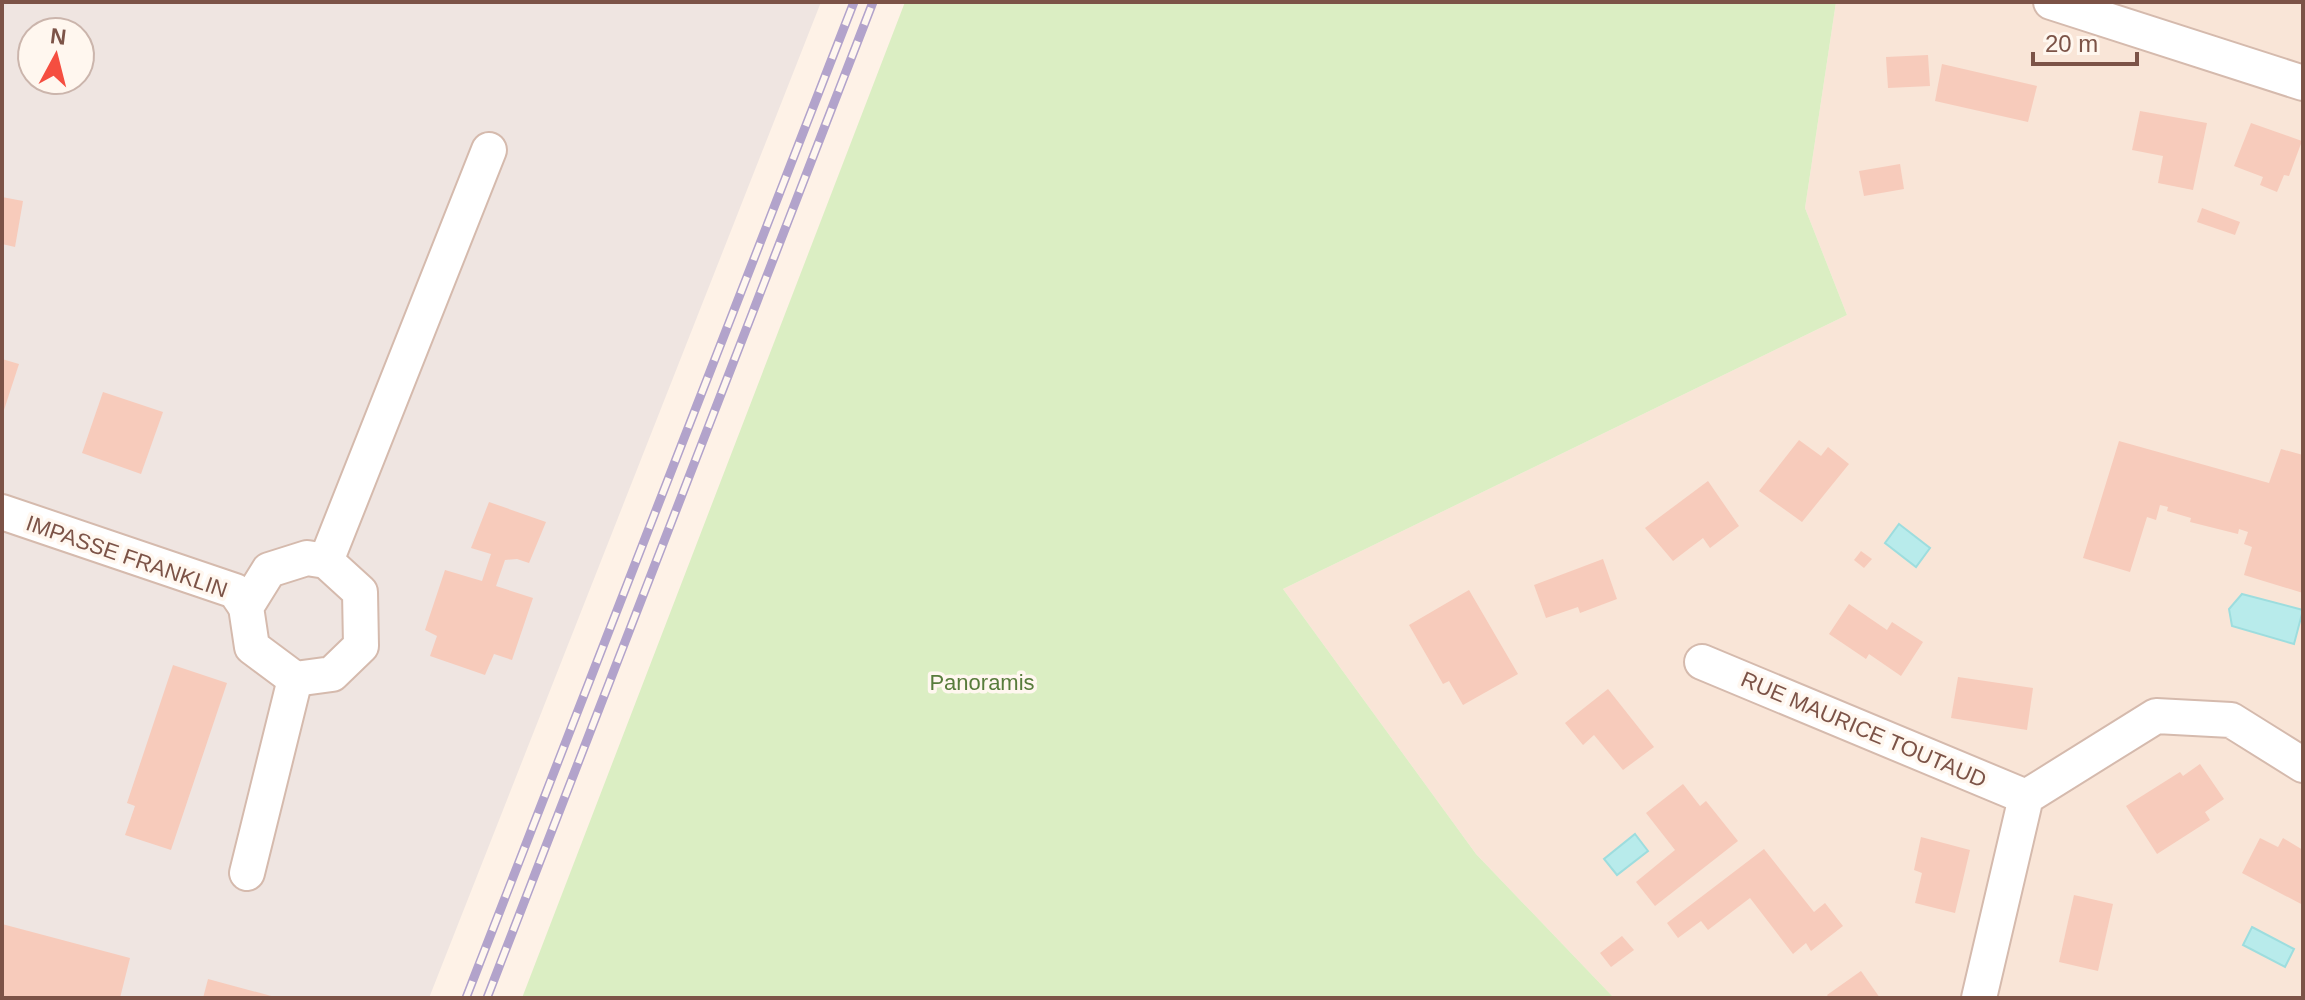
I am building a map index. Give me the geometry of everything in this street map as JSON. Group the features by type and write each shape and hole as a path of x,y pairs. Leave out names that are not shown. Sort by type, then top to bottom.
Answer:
{"street":[{"path":"2051,2 2303,83"},
{"path":"326,561 489,150"},
{"name":"IMPASSE FRANKLIN","path":"2,512 235,591 246,607"},
{"path":"307,558 326,561 360,592 361,646 332,674 295,679 252,647 246,607 269,570 307,558"},
{"name":"RUE MAURICE TOUTAUD","path":"1702,662 2026,797"},
{"path":"247,873 295,679"},
{"path":"1979,998 2026,797 2156,716 2231,720 2303,765"}],"shaded area":[{"path":"2,2 821,2 429,998 2,998"},
{"path":"1836,2 2303,2 2303,998 1614,998 1476,854 1283,589 1847,315 1805,208"}],"green space":[{"name":"Panoramis","path":"905,2 1836,2 1805,208 1847,315 1283,589 1476,854 1614,998 522,998"}],"water":[{"path":"1899,524 1930,548 1916,567 1885,543"},
{"path":"2242,594 2303,610 2294,644 2232,626 2229,609"},
{"path":"1635,834 1648,851 1617,875 1604,859"},
{"path":"2252,927 2294,949 2285,967 2243,945"}],"building":[{"path":"1928,55 1930,86 1888,88 1886,57"},
{"path":"1942,64 2037,86 2028,122 1935,101"},
{"path":"2140,111 2207,123 2193,190 2158,183 2163,156 2132,150"},
{"path":"2251,123 2302,141 2289,176 2284,175 2277,192 2260,185 2263,177 2234,166"},
{"path":"1900,164 1904,189 1864,196 1859,171"},
{"path":"2,197 23,201 15,247 2,244"},
{"path":"2202,208 2240,222 2235,235 2197,222"},
{"path":"2,359 19,364 4,410 2,409"},
{"path":"103,392 163,412 141,474 82,453"},
{"path":"1799,440 1821,456 1828,447 1849,464 1802,522 1759,491"},
{"path":"2119,441 2269,483 2281,449 2303,455 2303,593 2244,575 2252,547 2244,544 2248,532 2239,529 2238,534 2190,522 2191,518 2167,511 2168,507 2160,505 2156,520 2147,517 2130,572 2083,558"},
{"path":"1708,481 1739,526 1710,548 1703,538 1673,561 1645,528"},
{"path":"489,502 546,522 529,563 517,559 505,560 496,586 533,598 512,660 494,654 485,675 430,656 437,636 425,630 445,570 482,581 491,554 471,548"},
{"path":"1861,551 1872,559 1864,568 1854,560"},
{"path":"1603,559 1617,599 1580,613 1578,607 1546,618 1534,585"},
{"path":"1469,590 1518,674 1463,705 1449,681 1443,684 1409,625"},
{"path":"1849,604 1887,630 1892,622 1923,642 1901,676 1869,654 1866,659 1829,634"},
{"path":"173,665 227,683 171,850 125,835 135,806 127,803"},
{"path":"1958,677 2033,688 2027,730 1951,718"},
{"path":"1608,689 1654,747 1623,770 1594,735 1583,745 1565,723"},
{"path":"2200,764 2224,799 2205,812 2210,820 2157,854 2126,806 2180,772 2183,776"},
{"path":"1683,784 1700,806 1706,801 1738,841 1655,906 1636,882 1675,850 1646,813"},
{"path":"1921,837 1970,850 1955,913 1915,903 1922,873 1914,870"},
{"path":"2260,838 2278,847 2283,838 2303,850 2303,905 2242,873"},
{"path":"1764,849 1814,912 1825,903 1843,926 1811,951 1806,943 1793,954 1750,898 1708,930 1701,921 1678,938 1667,923"},
{"path":"2074,895 2113,904 2098,971 2059,962"},
{"path":"2,924 130,958 120,998 2,998"},
{"path":"1622,936 1634,950 1611,967 1600,953"},
{"path":"1861,971 1880,998 1829,998 1827,995"},
{"path":"208,979 275,997 275,998 203,998"}],"railway":[{"path":"466,998 854,2"},
{"path":"487,998 873,2"}]}
